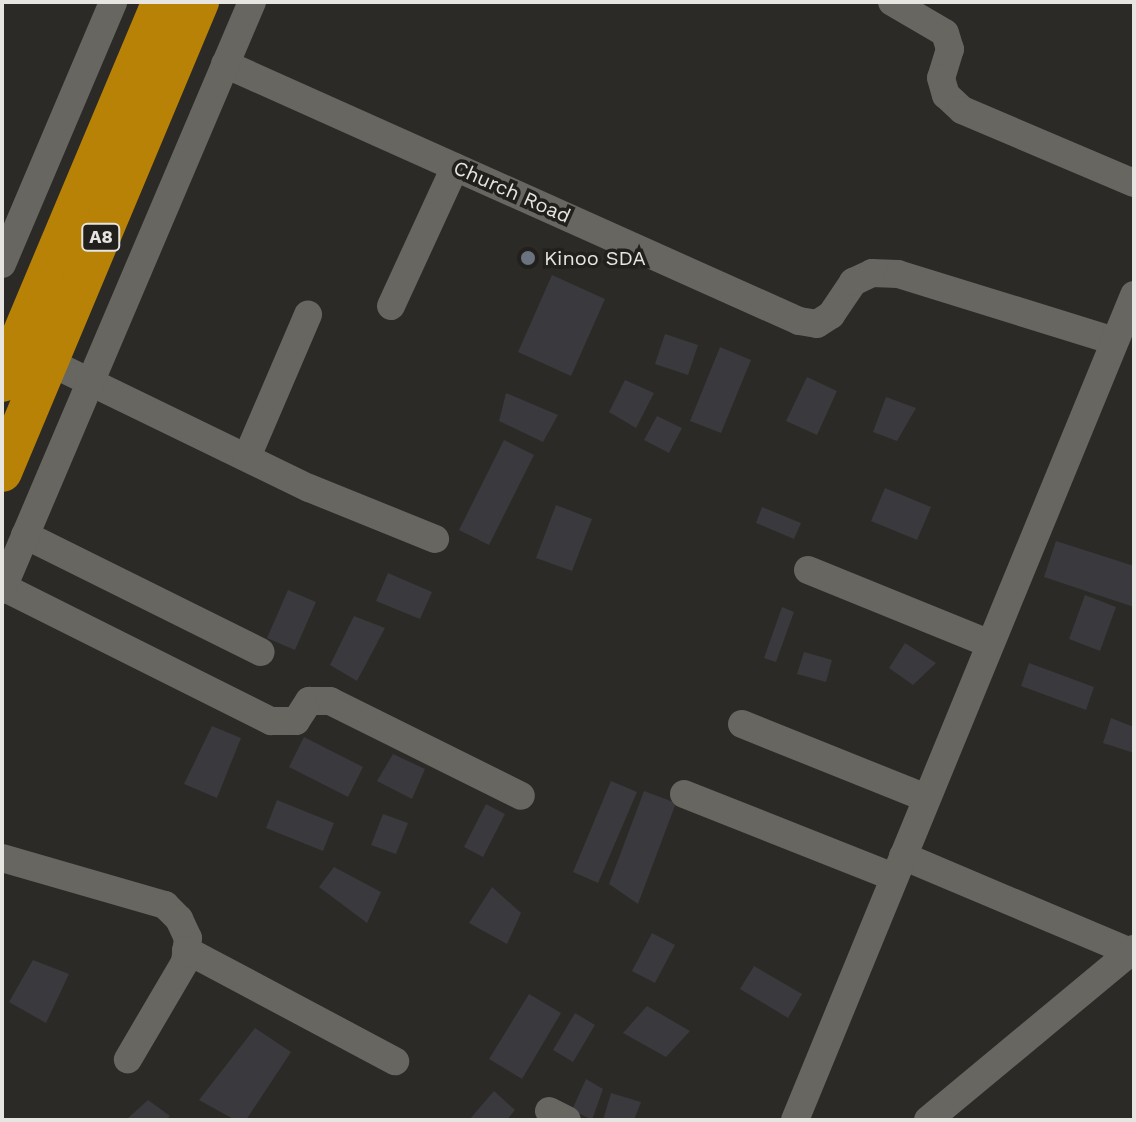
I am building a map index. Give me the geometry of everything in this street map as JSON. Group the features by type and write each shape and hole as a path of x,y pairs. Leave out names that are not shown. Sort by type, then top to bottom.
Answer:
{"highway":[{"name":"A8","path":"2,382 162,2"},
{"name":"A8","path":"2,472 199,2"}],"street":[{"path":"2,264 113,2"},
{"path":"252,2 87,384 3,588 271,721 296,721 309,701 330,701 521,796"},
{"path":"892,2 945,33 950,49 941,78 946,95 962,110 1134,183"},
{"name":"Church Road","path":"225,64 799,321 817,324 831,315 853,282 872,273 885,273 1114,341"},
{"path":"391,306 455,167"},
{"path":"795,1120 1134,295"},
{"path":"247,457 308,315"},
{"path":"49,362 87,384 435,539"},
{"path":"25,535 261,652"},
{"path":"808,570 990,644"},
{"path":"742,724 926,798"},
{"path":"684,794 1132,950"},
{"path":"2,858 165,905 179,919 188,938 185,962 128,1059"},
{"path":"186,950 395,1061"},
{"path":"928,1120 1132,950"}],"building":[{"path":"552,275 605,299 571,376 518,352"},
{"path":"665,334 698,345 688,375 655,364"},
{"path":"720,347 751,360 721,433 690,421"},
{"path":"807,377 837,391 817,435 786,421"},
{"path":"625,380 654,393 636,428 609,412"},
{"path":"506,393 558,415 543,442 499,421"},
{"path":"886,397 916,408 897,441 873,432"},
{"path":"657,416 682,428 669,453 644,440"},
{"path":"504,440 534,455 489,545 459,530"},
{"path":"885,488 931,507 917,540 871,521"},
{"path":"556,505 592,519 572,571 536,558"},
{"path":"762,507 801,523 794,539 756,523"},
{"path":"1056,541 1134,566 1134,607 1044,577"},
{"path":"388,573 432,592 420,619 376,601"},
{"path":"288,590 316,602 295,650 267,638"},
{"path":"1085,595 1116,607 1100,651 1069,639"},
{"path":"782,607 794,612 776,662 764,658"},
{"path":"354,616 385,628 357,681 330,665"},
{"path":"905,643 936,663 913,685 889,668"},
{"path":"804,652 832,660 826,682 797,674"},
{"path":"1029,663 1094,687 1086,710 1021,686"},
{"path":"1111,718 1134,727 1134,753 1103,743"},
{"path":"212,726 241,738 217,798 184,784"},
{"path":"304,737 363,767 348,797 289,767"},
{"path":"393,754 425,769 412,799 377,781"},
{"path":"611,781 637,792 598,883 573,872"},
{"path":"644,791 676,803 638,904 609,884"},
{"path":"277,800 334,823 323,851 266,828"},
{"path":"486,804 505,814 483,857 464,847"},
{"path":"383,814 408,823 396,854 371,845"},
{"path":"334,867 381,892 367,923 319,887"},
{"path":"492,887 521,913 507,944 469,923"},
{"path":"652,933 675,945 655,983 632,971"},
{"path":"33,960 69,974 46,1023 9,1002"},
{"path":"754,966 802,994 788,1018 740,989"},
{"path":"529,994 561,1013 522,1079 489,1059"},
{"path":"647,1006 690,1031 666,1057 623,1033"},
{"path":"575,1013 595,1025 573,1062 553,1050"},
{"path":"255,1028 291,1052 246,1120 235,1120 199,1100"},
{"path":"586,1079 603,1089 592,1120 572,1110"},
{"path":"494,1091 515,1110 507,1120 469,1120"},
{"path":"611,1093 641,1102 634,1120 603,1120"},
{"path":"148,1100 170,1116 166,1120 126,1120"}],"place":[{"name":"Kinoo SDA","path":"528,258"}]}
